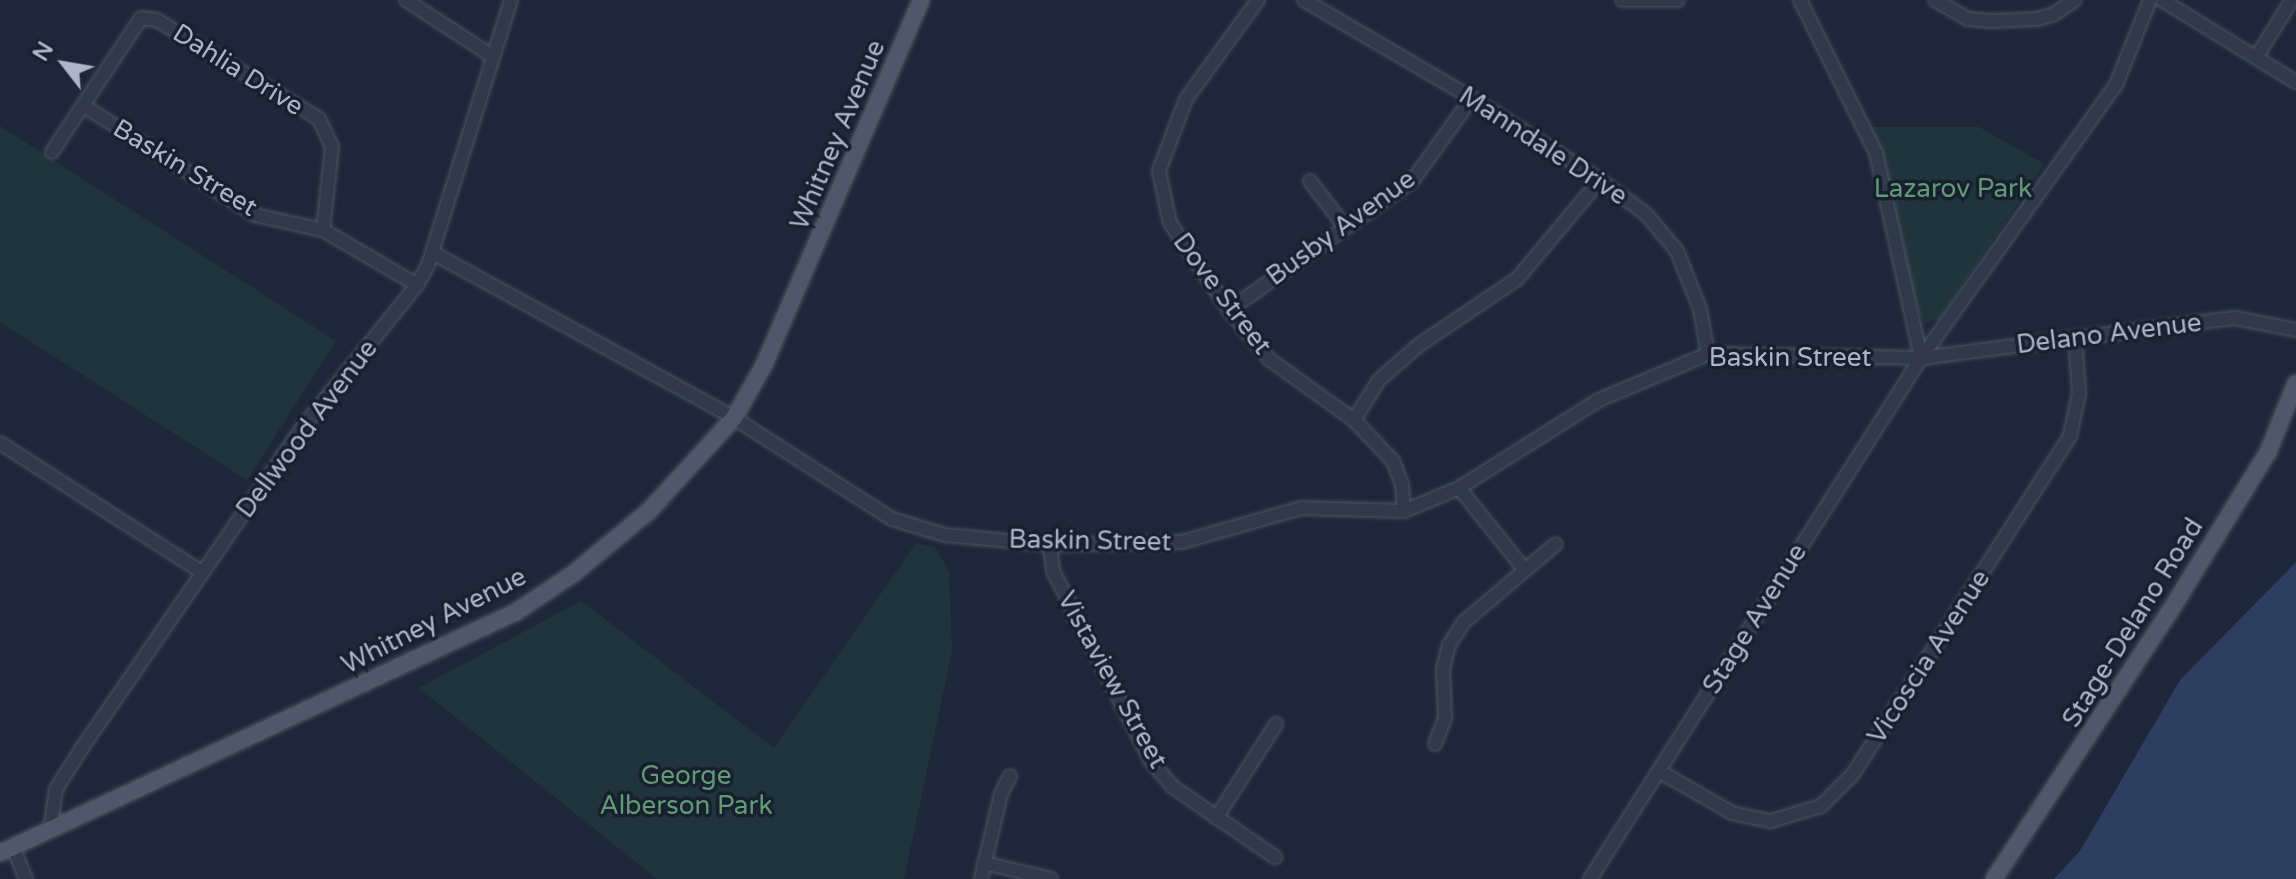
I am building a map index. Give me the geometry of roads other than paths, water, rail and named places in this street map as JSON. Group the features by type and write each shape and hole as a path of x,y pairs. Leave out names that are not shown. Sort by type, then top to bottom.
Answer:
{"main road":[{"name":"Whitney Avenue","path":"7,850 516,612 573,574 649,511 734,418 780,334 921,0"},
{"name":"Stage-Delano Road","path":"1994,879 2169,613 2268,452 2296,383"}],"street":[{"path":"406,0 492,56"},
{"name":"Dellwood Avenue","path":"50,831 56,789 302,428 417,285 433,253 511,0"},
{"name":"Dove Street","path":"1258,0 1186,99 1159,171 1170,223 1229,310 1269,359 1354,420 1393,461 1402,484 1404,511"},
{"name":"Manndale Drive","path":"1304,0 1472,98 1600,180 1646,214 1677,251 1700,309 1708,354"},
{"path":"1622,0 1678,0"},
{"path":"1800,0 1876,153 1921,358"},
{"path":"1935,0 1968,19 1992,21 2038,19 2054,14 2075,0"},
{"name":"Stage Avenue","path":"1590,879 1921,358 2116,85 2150,0"},
{"path":"2162,0 2296,82"},
{"path":"2257,56 2292,0"},
{"name":"Dahlia Drive","path":"84,106 141,18 157,20 319,119 332,147 323,230"},
{"name":"Busby Avenue","path":"1229,310 1413,180 1472,98"},
{"path":"52,152 84,106"},
{"name":"Baskin Street","path":"84,106 255,215 323,230 417,285"},
{"path":"1354,420 1379,380 1419,345 1517,279 1600,180"},
{"path":"1310,181 1345,227"},
{"name":"Baskin Street","path":"433,253 734,418 892,519 945,535 1050,545 1182,542 1301,508 1404,511 1459,488 1599,400 1708,354 1921,358"},
{"name":"Delano Avenue","path":"1921,358 2235,318 2296,330"},
{"name":"Vicoscia Avenue","path":"1659,771 1732,813 1771,821 1821,806 1853,774 2070,436 2079,393 2075,337"},
{"path":"0,443 202,572"},
{"path":"1459,488 1525,570"},
{"path":"1435,744 1445,718 1443,669 1449,645 1464,622 1556,544"},
{"name":"Vistaview Street","path":"1050,545 1053,571 1151,761 1173,787 1275,857"},
{"path":"1216,818 1276,724"},
{"path":"981,879 1001,794 1010,776"},
{"path":"7,850 26,879"},
{"path":"984,863 1051,879"}],"water":[{"path":"2296,562 2296,879 2054,879 2080,851 2180,680"}],"park label":[{"name":"Lazarov Park","path":"1953,189"},
{"name":"George Alberson Park","path":"686,791"}]}
